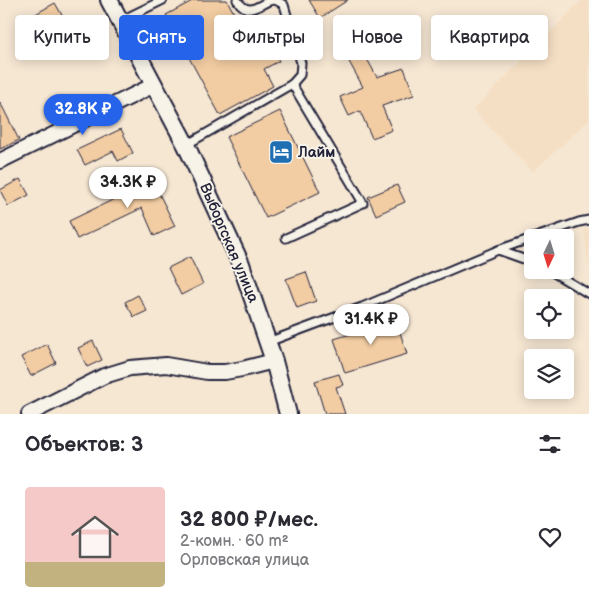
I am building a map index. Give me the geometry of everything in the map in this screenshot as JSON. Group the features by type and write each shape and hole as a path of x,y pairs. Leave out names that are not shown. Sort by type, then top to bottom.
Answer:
{"street":[{"name":"Выборгская улица","path":"108,0 119,19"},
{"name":"Выборгская улица","path":"141,60 186,145 241,264 274,361 288,414"},
{"path":"0,161 154,85"},
{"path":"29,414 104,376 130,368 166,365 207,372 225,372 274,361"}],"lane":[{"path":"132,15 163,0"},
{"path":"186,145 292,84 300,75 301,63 284,5 274,0 253,9 246,8 237,0"},
{"path":"286,238 363,203 292,84"},
{"path":"559,229 589,220"},
{"path":"268,342 362,307 498,250 524,241"},
{"path":"498,250 524,259"},
{"path":"564,279 589,294"}],"shaded area":[{"path":"582,0 589,0 589,120 533,172 473,110 523,60 548,60 548,34"},
{"path":"589,229 589,271 584,230"}],"building":[{"path":"194,0 227,0 235,15 214,15 214,60 278,60 264,69 273,86 220,115 190,60 204,60 204,15 166,15"},
{"path":"309,0 348,0 323,16 318,15"},
{"path":"55,3 62,15 34,15"},
{"path":"348,60 368,60 377,77 404,68 414,95 382,106 392,130 372,138 360,111 349,116 340,97 363,87"},
{"path":"0,102 19,140 0,149"},
{"name":"Лайм","path":"280,111 320,192 266,218 226,137"},
{"path":"121,129 133,153 118,161 113,151 85,165 77,150"},
{"path":"148,171 175,226 154,236 142,208 77,239 69,221 133,190 129,180"},
{"path":"20,179 29,195 8,206 0,190"},
{"path":"397,185 405,202 376,215 368,197"},
{"path":"190,257 203,284 181,295 168,268"},
{"path":"306,272 316,301 297,308 286,279"},
{"path":"138,295 147,311 134,317 125,302"},
{"path":"396,320 407,354 345,373 334,339"},
{"path":"93,341 102,360 87,367 78,348"},
{"path":"47,344 56,363 31,376 21,357"},
{"path":"339,374 343,385 336,387 345,414 325,414 315,381"}],"place":[{"name":"Лайм","path":"281,152"}]}
